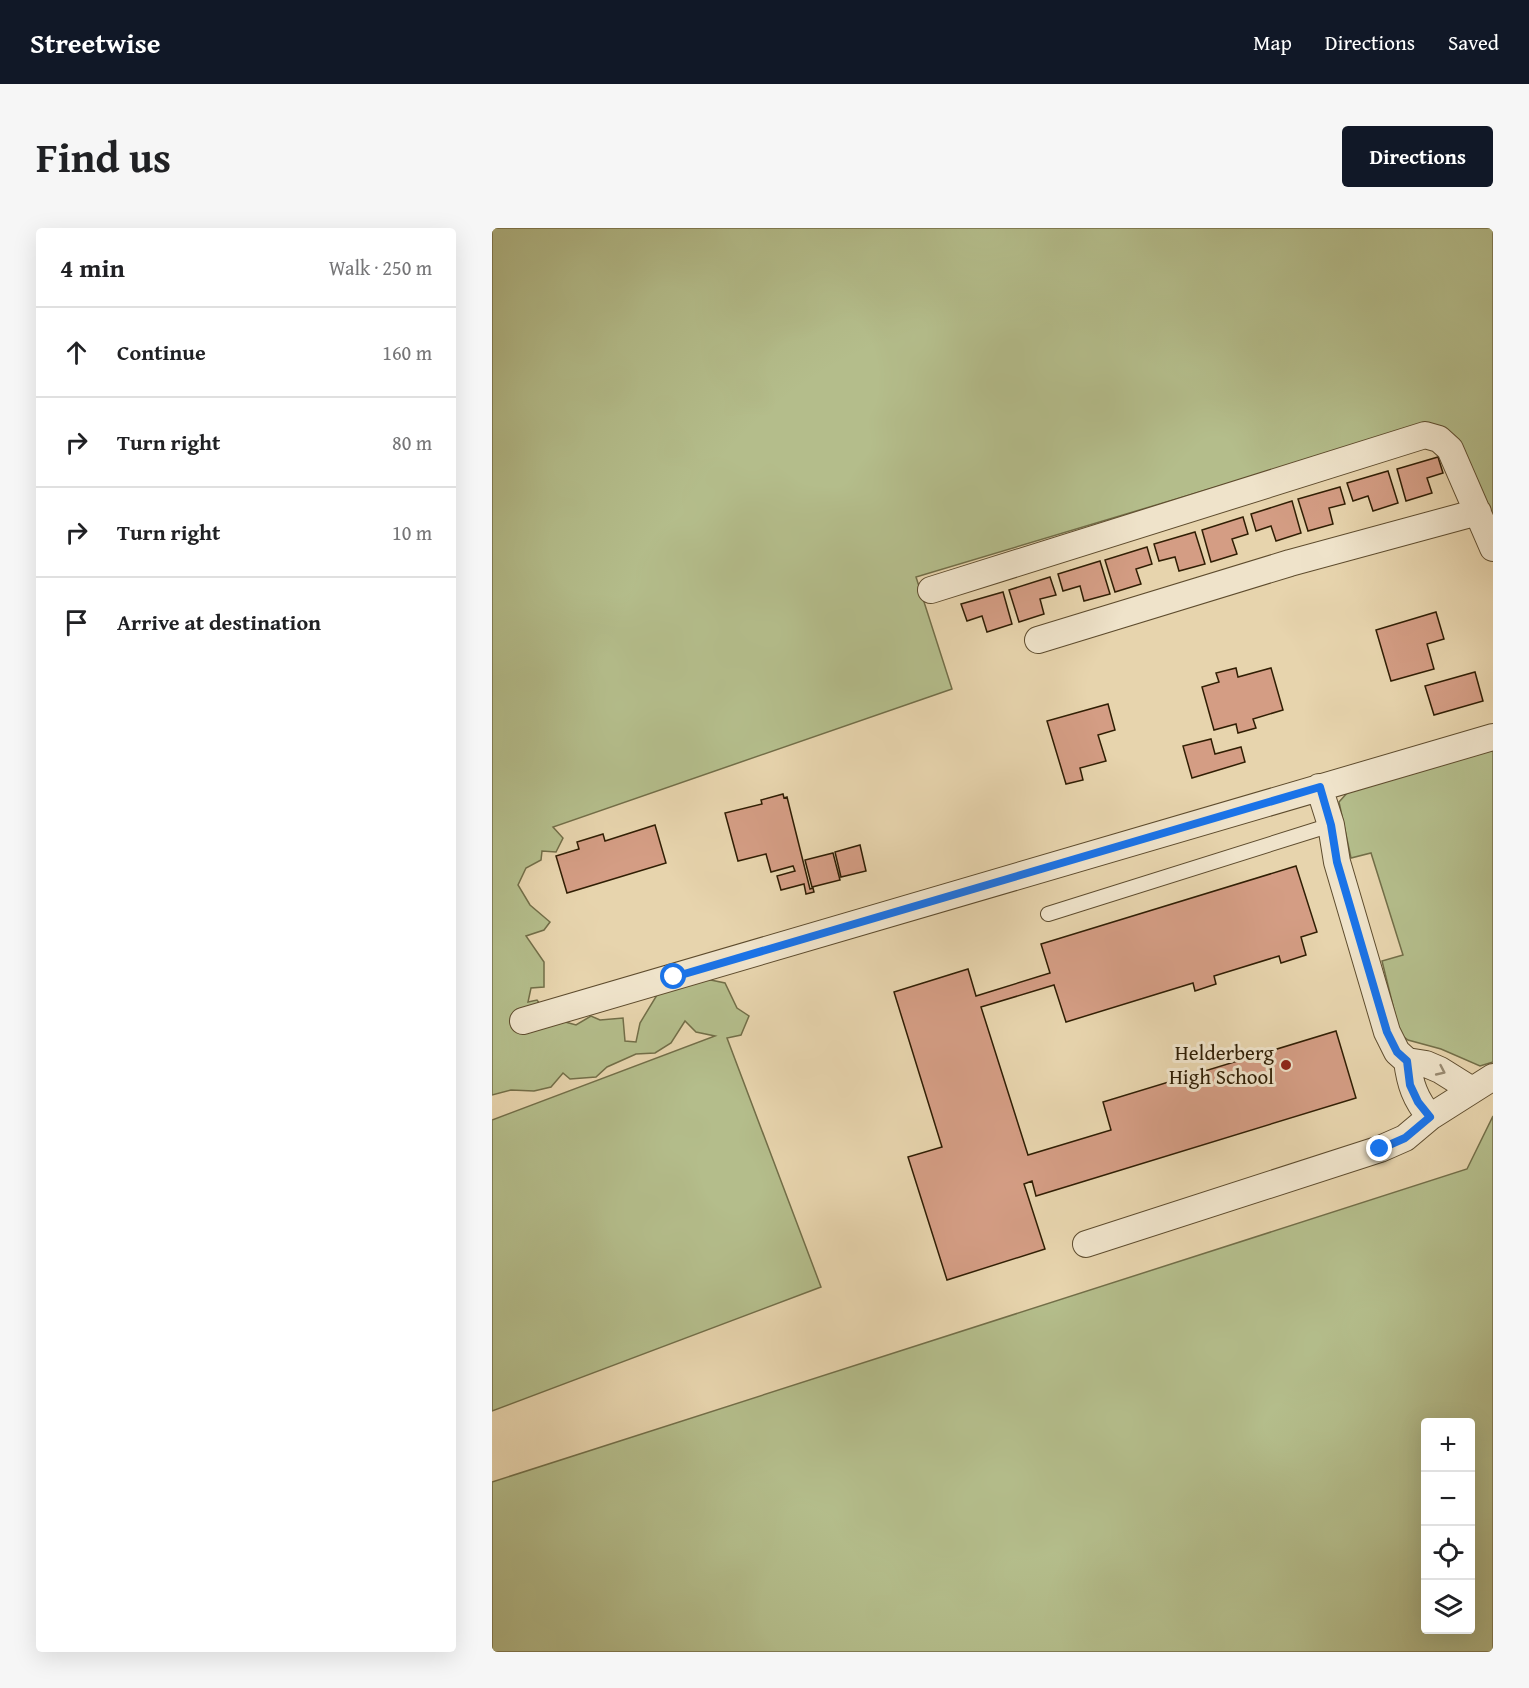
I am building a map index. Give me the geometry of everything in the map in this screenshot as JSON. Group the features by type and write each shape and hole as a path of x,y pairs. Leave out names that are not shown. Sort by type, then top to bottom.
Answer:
{"street":[{"path":"931,590 1425,435 1438,439 1450,449 1493,548"},
{"path":"1038,640 1290,563 1478,512"},
{"path":"523,1021 1493,737"},
{"path":"1320,787 1331,825 1337,862 1387,1032 1397,1052 1407,1061 1426,1064 1483,1084"},
{"path":"1407,1061 1410,1085 1418,1102 1430,1117"},
{"path":"1086,1244 1380,1149 1405,1138 1430,1117 1483,1084"}],"lane":[{"path":"1048,914 1331,825"}],"green space":[{"path":"492,228 1493,228 1493,532 1451,440 1383,437 916,577 952,689 553,827 563,838 556,852 542,851 541,860 526,868 518,885 530,905 550,922 544,930 526,936 544,962 544,987 531,988 528,1002 537,1000 551,1018 576,1025 591,1016 600,1020 623,1018 625,1041 636,1042 640,1023 660,990 706,979 725,983 737,1008 749,1016 741,1035 727,1038 821,1287 492,1411 492,1120 715,1036 696,1032 685,1021 671,1043 655,1053 636,1054 607,1067 596,1077 570,1079 563,1073 551,1087 534,1091 511,1090 492,1095"},
{"path":"1493,745 1493,1062 1480,1066 1441,1049 1408,1040 1400,1034 1382,961 1403,955 1371,853 1351,858 1339,802 1357,782"},
{"path":"1493,1116 1493,1652 492,1652 492,1482 1467,1169"}],"building":[{"path":"1438,457 1443,473 1427,478 1432,493 1406,501 1397,469"},
{"path":"1388,471 1398,503 1373,511 1368,496 1353,501 1347,483"},
{"path":"1340,487 1345,504 1329,508 1333,524 1308,531 1298,499"},
{"path":"1292,501 1301,533 1276,541 1271,526 1256,531 1251,514"},
{"path":"1243,517 1248,534 1232,539 1237,554 1211,562 1202,530"},
{"path":"1195,532 1205,564 1179,571 1175,557 1159,561 1154,544"},
{"path":"1147,547 1152,564 1136,569 1141,584 1115,592 1105,560"},
{"path":"1100,561 1110,594 1084,601 1080,586 1063,591 1058,574"},
{"path":"1050,577 1056,595 1040,599 1044,614 1019,622 1009,590"},
{"path":"1003,592 1012,624 987,632 982,616 967,621 961,604"},
{"path":"1436,612 1444,639 1427,644 1434,669 1391,681 1376,630"},
{"path":"1236,668 1238,677 1271,668 1283,710 1253,719 1256,728 1238,733 1236,724 1214,730 1202,687 1219,682 1216,673"},
{"path":"1475,672 1483,701 1434,715 1425,686"},
{"path":"1108,704 1115,730 1098,735 1106,761 1080,768 1083,780 1066,784 1047,721"},
{"path":"1211,739 1215,754 1241,747 1245,762 1192,778 1183,746"},
{"path":"783,794 784,798 787,797 810,889 813,888 814,892 806,894 804,884 781,890 777,876 795,871 793,866 771,872 766,854 738,861 725,813 762,804 761,800"},
{"path":"655,825 666,863 567,893 556,856 579,849 577,842 603,834 605,841"},
{"path":"860,845 866,871 841,877 835,852"},
{"path":"833,853 840,880 812,887 805,860"},
{"name":"Helderberg High School","path":"1296,866 1317,932 1301,937 1306,955 1281,963 1279,956 1214,976 1216,984 1195,991 1193,983 1066,1022 1054,985 981,1007 1028,1155 1111,1130 1103,1102 1336,1031 1356,1098 1036,1196 1032,1181 1024,1184 1045,1249 947,1280 908,1157 942,1147 894,992 968,969 976,996 1050,973 1041,944"}],"place":[{"name":"Helderberg High School","path":"1286,1065"}],"route":[{"path":"674,977 1320,787 1331,825 1337,862 1387,1032 1397,1052 1407,1061 1410,1085 1418,1102 1430,1117 1405,1138 1380,1149"}]}
